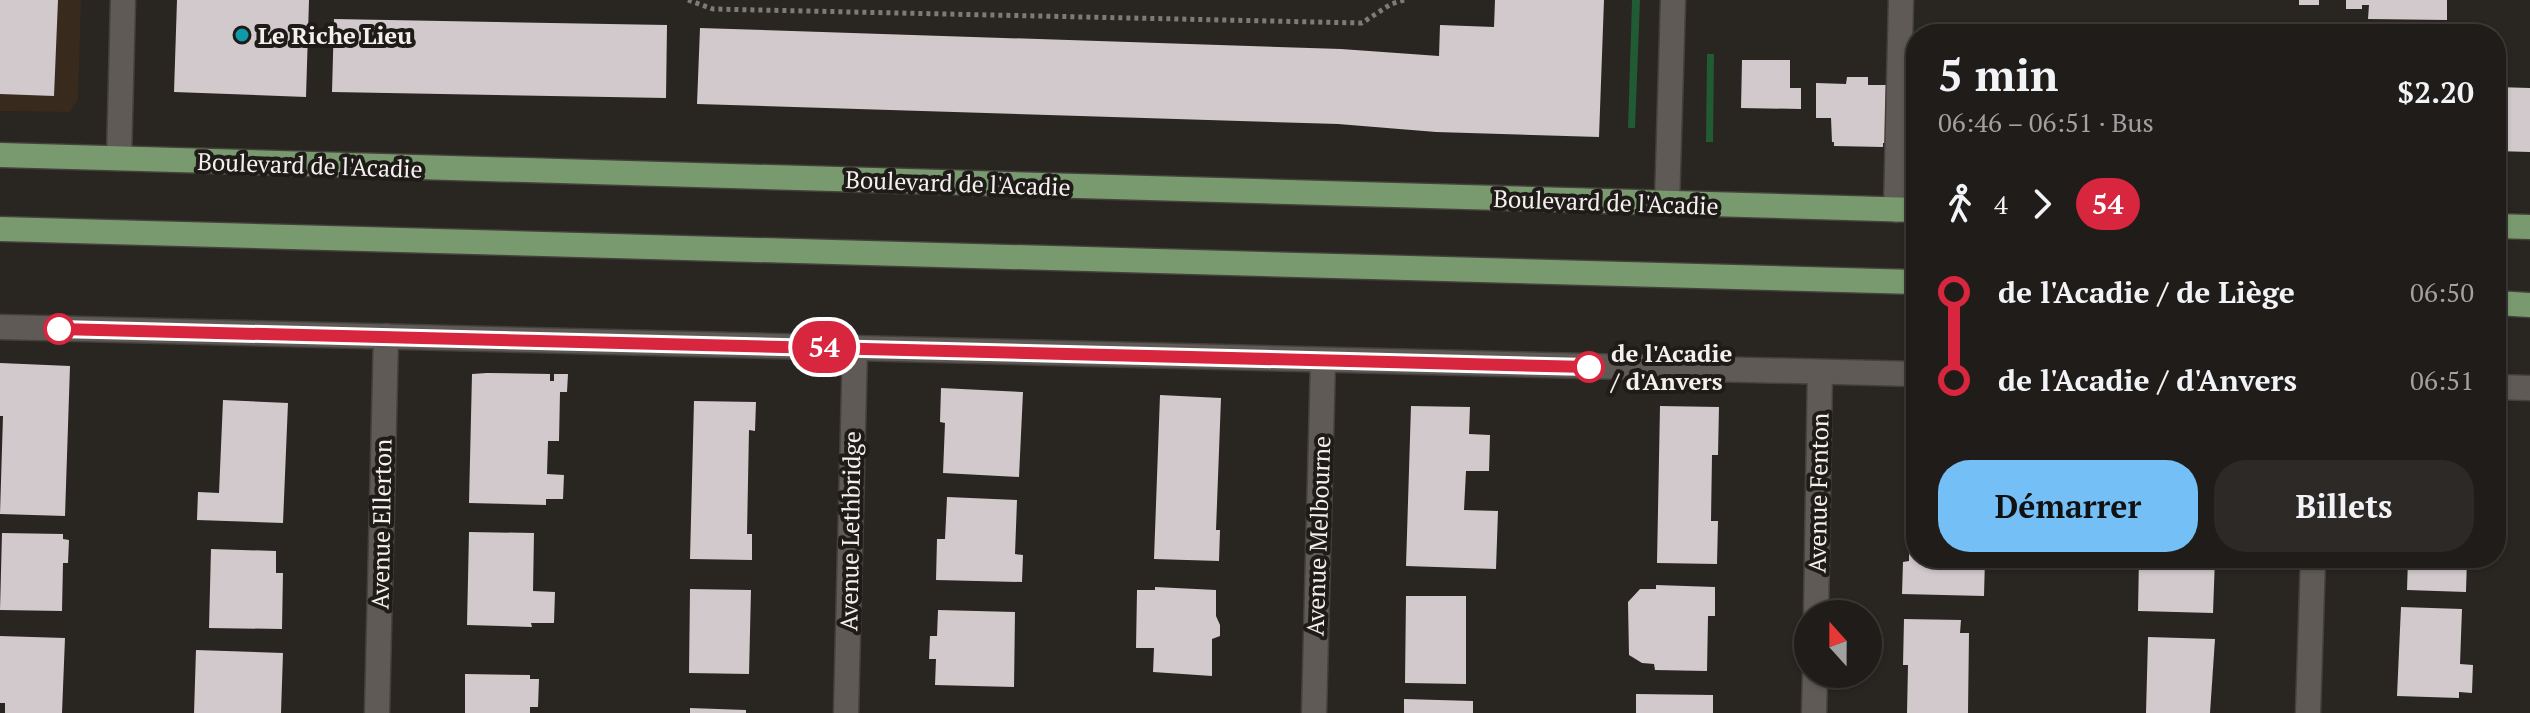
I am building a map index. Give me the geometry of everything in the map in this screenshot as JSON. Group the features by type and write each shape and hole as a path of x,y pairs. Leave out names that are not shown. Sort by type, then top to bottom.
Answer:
{"main road":[{"name":"Boulevard de l'Acadie","path":"0,155 1906,210"},
{"path":"2506,226 2530,227"},
{"path":"0,229 1906,282"},
{"path":"2506,304 2530,305"}],"street":[{"path":"119,158 123,0"},
{"path":"1667,204 1673,0"},
{"path":"1901,0 1906,210"},
{"path":"0,327 1906,374"},
{"name":"Avenue Ellerton","path":"377,713 386,336"},
{"name":"Avenue Lethbridge","path":"846,713 855,348"},
{"name":"Avenue Melbourne","path":"1314,713 1323,360"},
{"name":"Avenue Fenton","path":"1816,600 1820,372"},
{"path":"2506,387 2530,388"},
{"path":"2308,713 2313,568"},
{"path":"1814,713 1815,688"}],"path":[{"path":"688,0 713,9 1362,23 1391,4 1404,0"}],"shaded area":[{"path":"0,0 81,0 78,99 70,112 0,111"}],"green space":[{"path":"1632,0 1640,0 1635,128 1628,128"},
{"path":"1707,54 1714,54 1713,142 1706,142"}],"building":[{"path":"0,0 58,0 54,96 0,94"},
{"name":"Le Riche Lieu","path":"177,0 309,0 306,97 174,92"},
{"path":"1495,0 1604,0 1599,137 1436,132 1338,124 697,104 700,28 1341,49 1439,56 1440,25 1494,27"},
{"path":"2299,0 2319,0 2319,5 2299,5"},
{"path":"2346,0 2447,0 2447,20 2368,19 2369,5 2362,5 2362,9 2346,9"},
{"path":"334,19 667,25 666,98 332,92"},
{"path":"1742,60 1790,60 1790,88 1801,88 1801,109 1741,108"},
{"path":"1847,77 1868,77 1868,85 1886,85 1883,147 1834,146 1831,118 1816,118 1816,83 1846,84"},
{"path":"2506,87 2530,88 2530,152 2506,151"},
{"path":"0,363 70,366 65,516 0,514 3,416 0,416"},
{"path":"472,374 550,374 550,381 554,381 554,374 568,374 567,392 560,392 559,441 548,441 547,474 564,475 563,499 546,499 546,505 469,503"},
{"path":"941,388 1023,392 1019,477 943,473 945,423 940,422"},
{"path":"1160,395 1221,398 1216,530 1220,530 1219,561 1154,559"},
{"path":"223,400 288,403 283,523 197,520 198,492 219,493"},
{"path":"694,401 756,402 755,431 749,430 747,534 752,534 752,560 690,559"},
{"path":"1411,406 1470,407 1469,434 1490,435 1489,471 1466,471 1464,510 1498,511 1496,569 1406,566"},
{"path":"1660,406 1719,407 1718,455 1712,455 1711,521 1718,521 1717,564 1657,563"},
{"path":"947,497 1017,500 1015,554 1023,555 1022,582 936,580 937,539 945,539"},
{"path":"469,532 534,533 533,591 555,592 554,623 531,623 532,627 467,625"},
{"path":"2,533 63,534 63,539 69,540 68,563 63,563 62,611 0,610"},
{"path":"211,549 276,551 276,573 283,573 282,629 209,628"},
{"path":"1903,562 1906,562 1906,568 1985,568 1984,596 1902,594"},
{"path":"2139,568 2215,568 2213,613 2138,611"},
{"path":"2408,568 2467,568 2466,592 2407,590"},
{"path":"1656,585 1715,587 1715,616 1708,616 1707,671 1655,670 1654,664 1642,663 1629,655 1628,602 1640,589 1656,589"},
{"path":"1155,587 1216,590 1220,636 1212,639 1212,676 1153,672 1154,648 1136,648 1137,590 1155,590"},
{"path":"690,589 751,590 749,674 689,673"},
{"path":"1406,596 1466,596 1466,684 1405,683"},
{"path":"2401,607 2462,609 2460,664 2473,665 2472,693 2459,692 2459,698 2397,696"},
{"path":"938,610 1015,612 1014,687 935,685 936,659 929,659 930,636 937,636"},
{"path":"1904,619 1961,620 1960,633 1969,633 1968,713 1907,713 1908,665 1903,665"},
{"path":"0,636 65,638 62,713 5,713 5,703 0,703"},
{"path":"2148,637 2215,639 2210,713 2146,713"},
{"path":"196,650 283,653 281,713 194,713"},
{"path":"465,674 530,675 530,679 539,679 538,707 530,707 530,713 465,713"},
{"path":"1636,694 1713,695 1713,713 1636,713"},
{"path":"1404,699 1473,701 1473,713 1404,713"},
{"path":"690,708 746,710 746,713 690,713"}],"bus line":[{"name":"54","path":"59,329 1589,367"}],"place":[{"name":"Le Riche Lieu","path":"242,35"},
{"name":"de l'Acadie / d'Anvers","path":"1589,367"}]}
